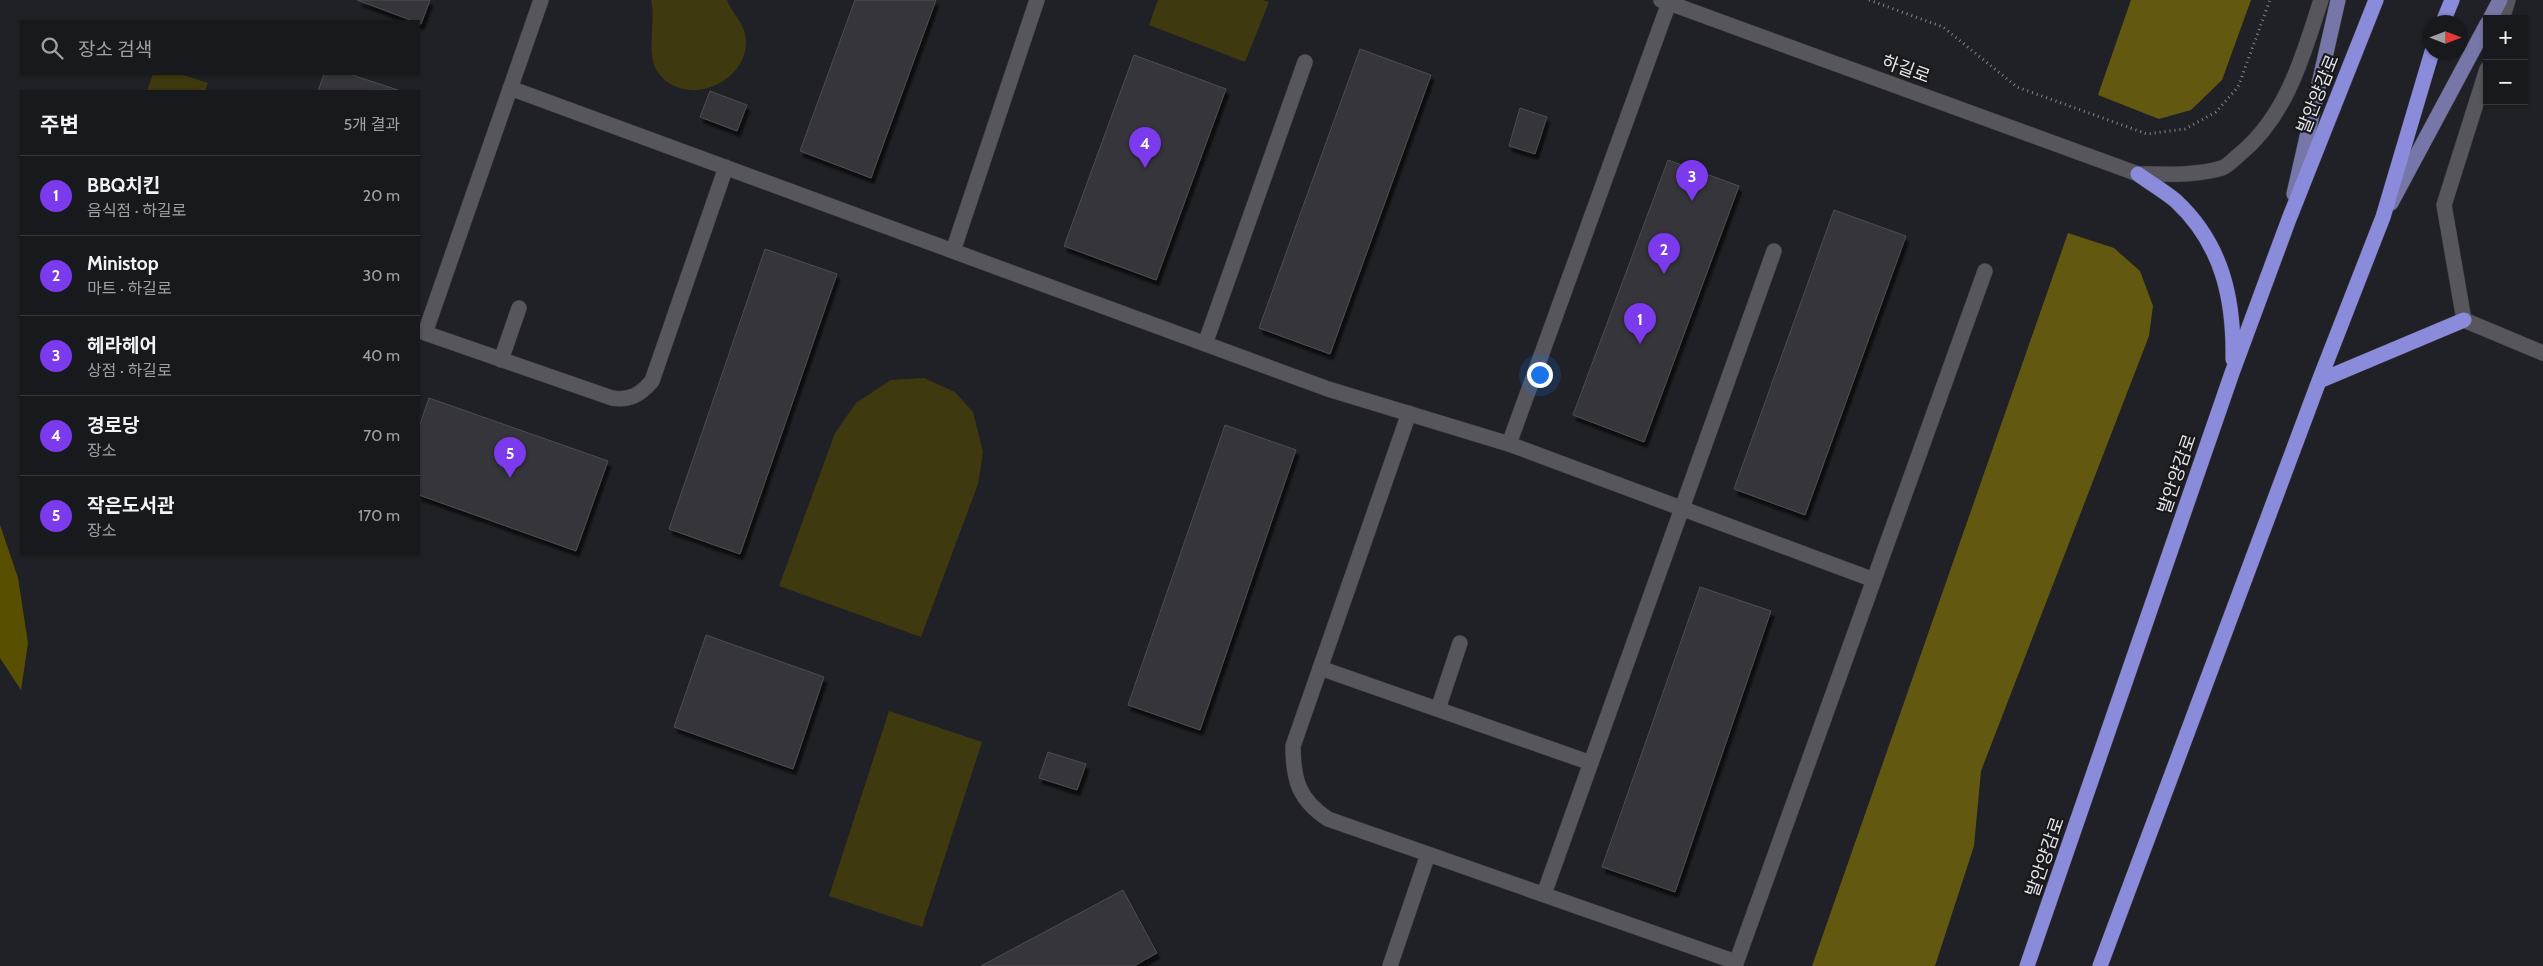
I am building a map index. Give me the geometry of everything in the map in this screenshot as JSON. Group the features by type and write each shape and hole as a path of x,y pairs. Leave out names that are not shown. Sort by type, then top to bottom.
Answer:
{"highway":[{"name":"발안양감로","path":"2027,966 2232,373 2289,219 2376,0"},
{"path":"2446,15 2452,0"},
{"path":"2100,966 2319,381 2383,217 2430,60"},
{"path":"2138,174 2175,200 2206,235 2225,278 2234,322 2232,373"},
{"path":"2319,381 2464,320"}],"main road":[{"path":"2289,219 2338,0"},
{"path":"2492,15 2500,0"},
{"path":"2383,217 2483,31"}],"street":[{"path":"541,0 425,333 612,398 625,399 642,391 652,381 726,167"},
{"path":"953,251 1037,0"},
{"path":"2138,174 2183,174 2223,167 2255,142 2281,106 2301,62 2321,0"},
{"path":"2503,15 2508,0"},
{"path":"1509,444 1667,1"},
{"name":"하길로","path":"1667,1 2138,174"},
{"path":"1205,344 1305,62"},
{"path":"2483,82 2444,205 2464,320 2543,354"},
{"path":"510,88 1328,389 1509,444 1874,580"},
{"path":"1544,894 1774,251"},
{"path":"1409,414 1293,746 1293,763 1303,796 1314,809 1328,819 1544,894 1736,964 1985,271"},
{"path":"502,360 519,308"},
{"path":"1438,709 1460,643"},
{"path":"1320,668 1591,763"},
{"path":"1390,966 1428,854"}],"path":[{"path":"1869,0 1943,27 2017,87 2147,134 2185,129 2216,112 2238,87 2270,0"}],"shaded area":[{"path":"651,0 727,0 744,29 746,41 744,56 736,69 725,80 712,87 697,90 682,89 668,83 657,71 652,56"},
{"path":"1158,0 1263,0 1269,2 1245,62 1149,25"},
{"path":"2131,0 2251,0 2222,80 2191,110 2159,119 2098,95"},
{"path":"153,75 183,75 208,83 205,90 147,90"},
{"path":"2068,233 2114,248 2140,271 2153,306 2149,336 1981,771 1974,846 1935,966 1812,966"},
{"path":"924,378 955,392 973,412 983,452 978,484 921,637 779,586 835,433 856,403 891,380"},
{"path":"0,525 18,578 28,643 21,690 0,658"},
{"path":"889,711 982,742 922,927 829,896"}],"building":[{"path":"357,0 430,0 421,24 420,20 410,20"},
{"path":"855,0 936,0 871,178 800,151"},
{"path":"1360,49 1431,75 1330,354 1259,328"},
{"path":"1134,55 1226,89 1156,280 1064,246"},
{"path":"324,75 352,75 398,90 318,90"},
{"path":"710,91 747,105 737,131 700,117"},
{"path":"1520,108 1547,117 1535,154 1509,146"},
{"path":"1668,160 1739,186 1644,442 1573,415"},
{"path":"1834,210 1906,236 1805,515 1734,489"},
{"path":"765,249 837,274 740,554 669,529"},
{"path":"429,398 608,461 576,551 420,495 420,424"},
{"path":"1225,425 1296,450 1200,730 1128,705"},
{"path":"1700,587 1771,611 1675,892 1602,867"},
{"path":"706,635 824,677 793,769 674,727"},
{"path":"1048,752 1086,764 1077,790 1039,778"},
{"path":"1123,890 1157,953 1134,966 981,966"}],"place":[{"name":"경로당","path":"1145,168"},
{"name":"헤라헤어","path":"1692,201"},
{"name":"Ministop","path":"1664,274"},
{"name":"BBQ치킨","path":"1640,344"},
{"name":"작은도서관","path":"510,478"}]}
